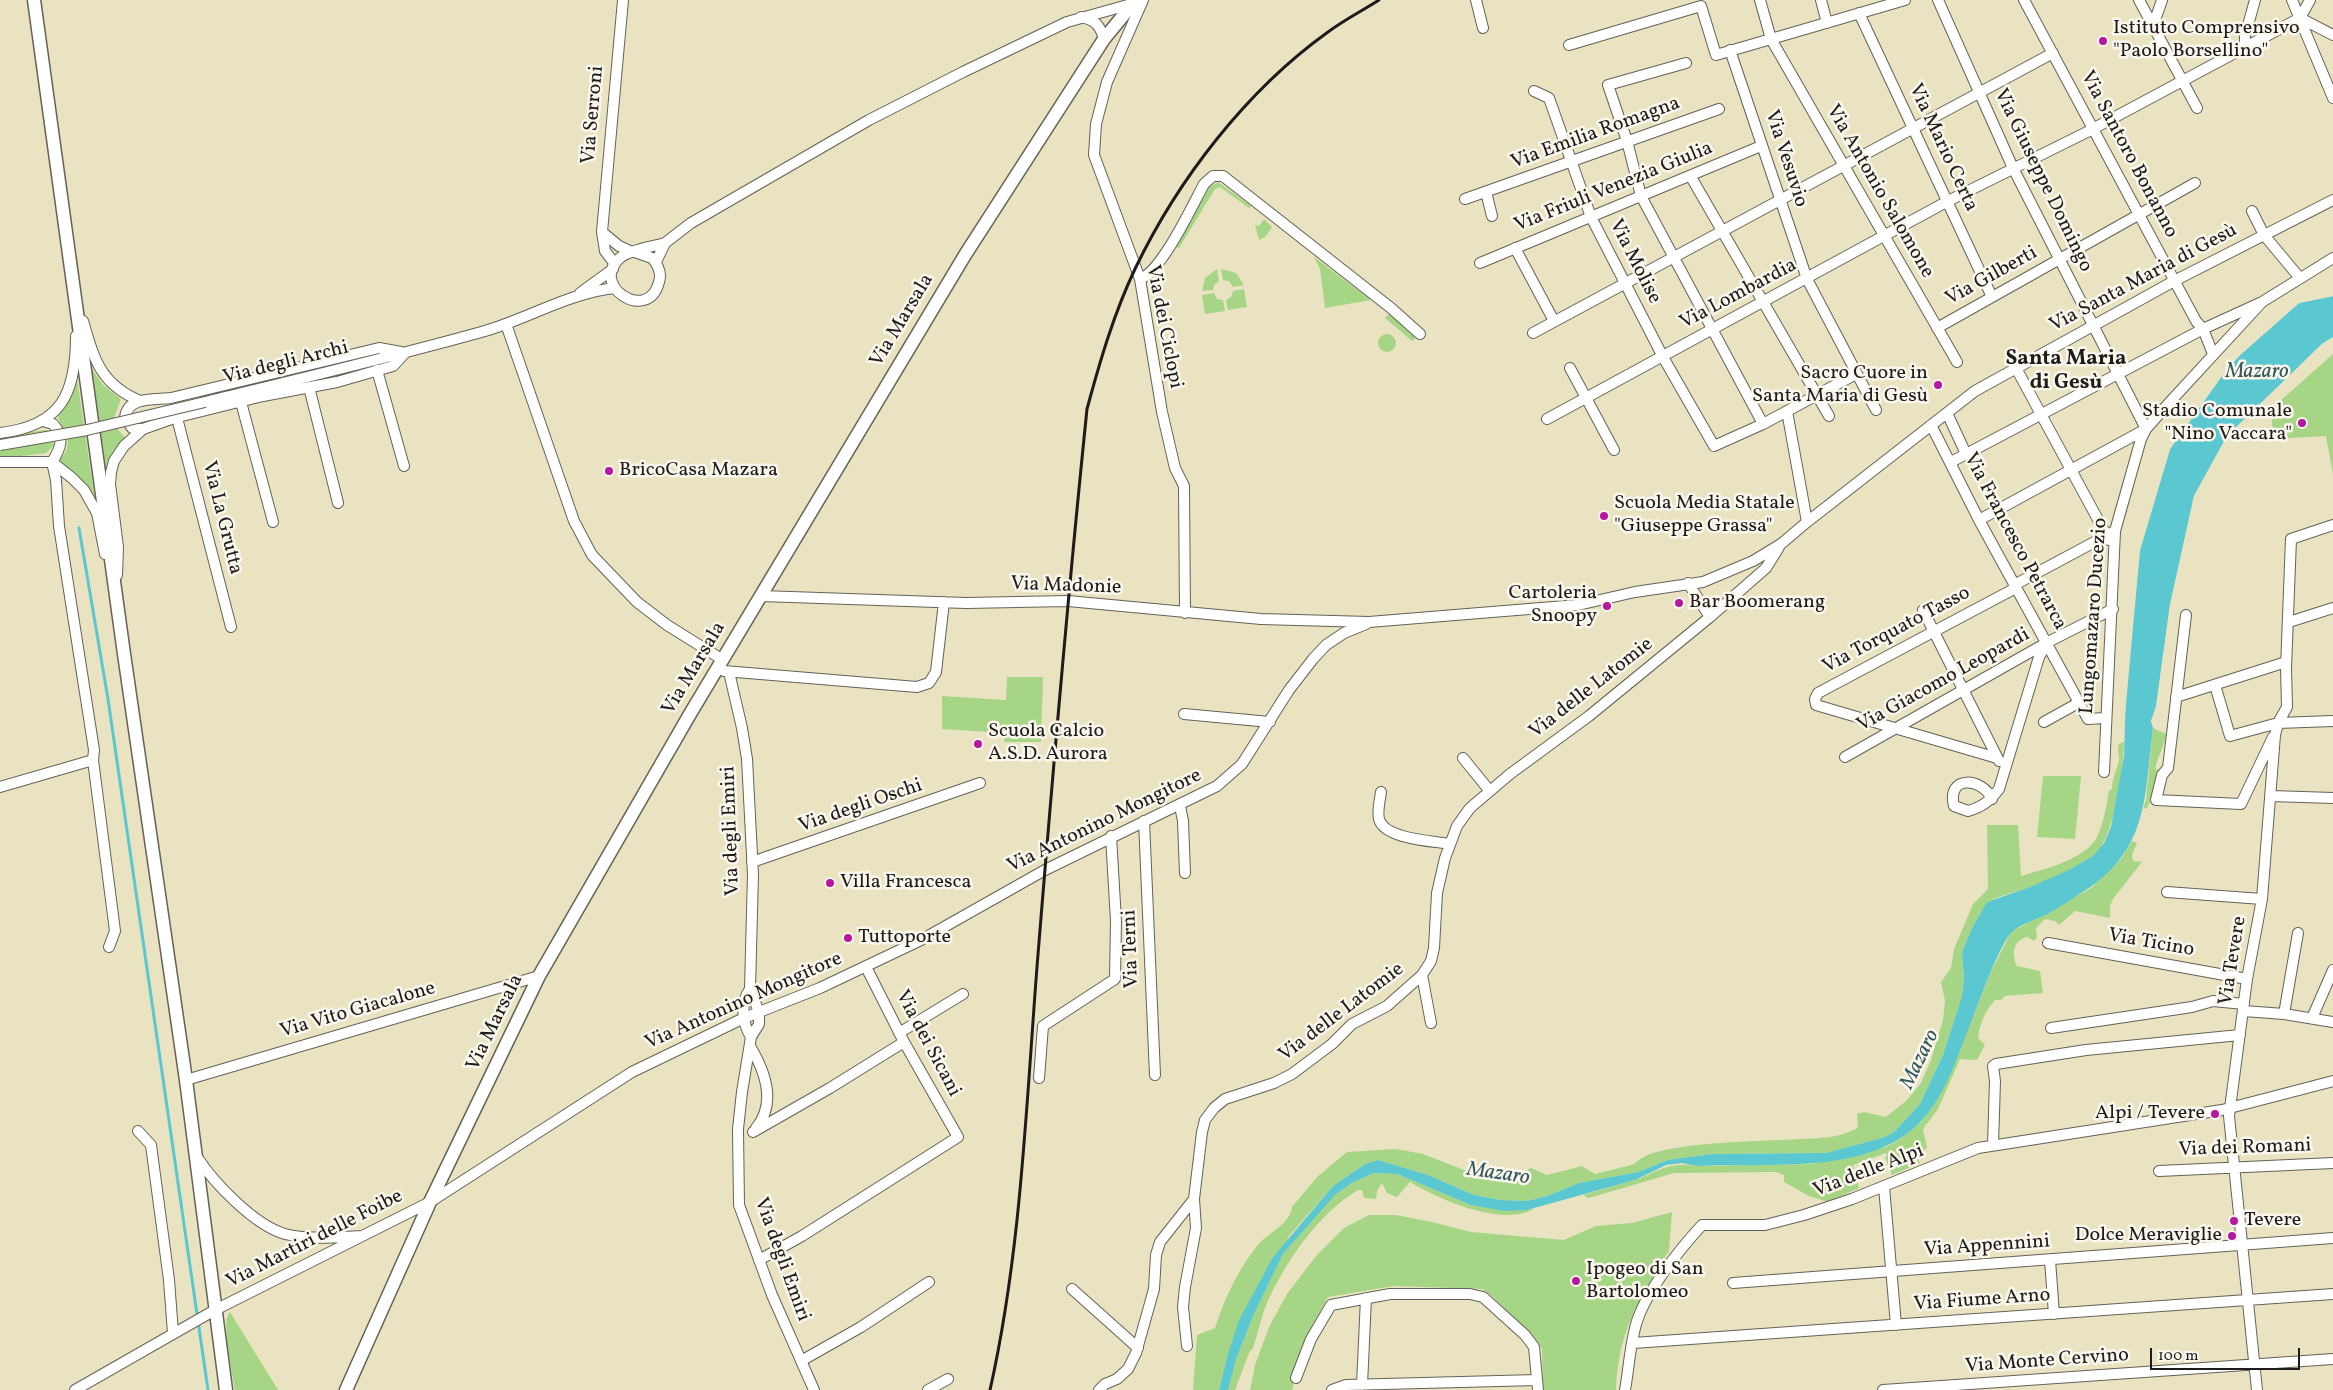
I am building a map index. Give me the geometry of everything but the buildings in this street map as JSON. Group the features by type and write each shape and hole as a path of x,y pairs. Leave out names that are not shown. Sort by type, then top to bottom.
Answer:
{"main road":[{"path":"34,0 117,591 124,654 186,1080 226,1390"},
{"name":"Via Marsala","path":"346,1390 430,1202 539,976 723,667 761,596 965,255 1104,39 1133,2"}],"street":[{"name":"Via Serroni","path":"614,267 605,251 602,232 623,0"},
{"path":"665,243 656,262 660,278 657,289 649,297 633,300 622,296 615,288 612,279 614,267 621,257 665,243 705,214 869,120 1003,52 1080,17 1142,0"},
{"name":"Via dei Ciclopi","path":"1142,0 1107,82 1096,124 1094,155 1140,279 1162,412 1175,468 1184,486 1185,613"},
{"path":"1476,0 1483,28"},
{"name":"Via Antonio Salomone","path":"1760,0 1771,39 1957,362"},
{"path":"1821,0 1827,23"},
{"path":"1569,45 1701,6 1716,55 1827,23 1884,3 1905,0"},
{"name":"Via Giuseppe Domingo","path":"1938,0 2013,168 2146,429"},
{"name":"Via Santoro Bonanno","path":"2024,0 2176,280 2196,321 2203,329 2213,354"},
{"path":"2139,0 2197,108"},
{"path":"2153,26 2162,0"},
{"path":"2245,48 2255,0"},
{"path":"2292,0 2333,98"},
{"path":"2300,18 2310,0"},
{"name":"Via Mario Certa","path":"1859,13 1992,297"},
{"path":"1080,17 1092,20 1100,27 1104,39"},
{"path":"2300,18 2333,35"},
{"name":"Via Lombardia","path":"1548,419 1948,201 2094,128 2300,18"},
{"name":"Via Vesuvio","path":"1730,50 1807,279 1876,410"},
{"path":"1532,333 2053,53"},
{"path":"1686,63 1608,85 1627,140 1641,196 1675,256 1763,424"},
{"name":"Via Molise","path":"1534,91 1549,98 1591,218 1663,357 1714,446 1763,424 1856,374"},
{"name":"Via Emilia Romagna","path":"1465,199 1627,140 1719,109"},
{"name":"Via Friuli Venezia Giulia","path":"1480,264 1761,146"},
{"path":"1140,279 1148,276 1161,260 1204,184 1213,176 1223,176 1391,308 1420,334"},
{"path":"1691,176 1829,416"},
{"name":"Via Gilberti","path":"1937,328 2195,183"},
{"path":"1486,192 1492,216"},
{"name":"Via Santa Maria di Gesù","path":"1781,544 1975,391 2176,280 2333,200"},
{"path":"2252,211 2264,235 2300,277"},
{"path":"602,232 618,246 646,255 656,262"},
{"path":"1515,248 1554,321"},
{"path":"1951,462 2203,329 2262,302 2333,258"},
{"name":"Via degli Archi","path":"575,297 614,267"},
{"path":"2309,272 2333,268"},
{"name":"Via degli Archi","path":"0,445 87,430 405,353 506,324 575,297 615,288"},
{"path":"76,295 93,356 101,372 115,388 140,401"},
{"path":"0,433 26,429 43,421 60,405 70,387 76,362 76,295"},
{"name":"Lungomazaro Ducezio","path":"2104,772 2105,718 2113,609 2115,549 2111,533 2146,429 2262,302"},
{"path":"506,324 574,521 592,555 637,602 723,667 917,687 929,683 936,672 944,602"},
{"path":"380,348 405,353 393,366 177,418 142,429 132,428 125,418 126,410 130,405 140,401 171,398 380,348"},
{"path":"1570,368 1614,450"},
{"path":"2016,368 2070,471 2111,533"},
{"path":"377,370 404,466"},
{"path":"309,387 338,503"},
{"path":"241,402 273,522"},
{"path":"1787,411 1807,522"},
{"path":"1947,413 1966,454"},
{"name":"Via La Grutta","path":"177,418 231,628"},
{"path":"43,421 53,424 61,438 59,450 52,462 56,480 59,526 94,750 93,760 115,931 109,947"},
{"name":"Via Francesco Petrarca","path":"1932,425 1979,520 2048,642 2088,719 2105,718"},
{"path":"117,591 118,547 110,484 111,472 114,461 124,446 142,429"},
{"path":"1979,520 2146,429"},
{"path":"0,462 52,462 84,490 97,513 104,549 117,591"},
{"name":"Via Tevere","path":"2257,1390 2229,1116 2247,978 2262,899 2274,735 2287,707 2286,662 2291,539 2333,525"},
{"name":"Via Torquato Tasso","path":"1997,758 1816,704 1815,698 1818,693 2012,590 2016,584 2111,533"},
{"path":"1369,622 1578,605 1635,592 1703,582 1728,572 1781,544"},
{"name":"Via delle Latomie","path":"1187,1346 1183,1307 1195,1236 1194,1199 1205,1120 1214,1108 1225,1099 1274,1083 1292,1074 1332,1044 1352,1024 1387,1006 1422,975 1431,961 1434,948 1437,893 1450,844 1457,826 1470,808 1489,790 1589,716 1710,617 1766,568 1781,544"},
{"path":"1688,584 1710,617"},
{"name":"Via Madonie","path":"761,596 944,602 1068,600 1261,619 1369,622"},
{"path":"2289,622 2333,608"},
{"name":"Via Giacomo Leopardi","path":"1845,757 2048,642 2113,609"},
{"path":"1922,610 2005,773"},
{"path":"2186,615 2168,768 2162,775 2156,800 2241,804 2274,735"},
{"name":"Via Antonino Mongitore","path":"430,1202 632,1072 744,1018 866,967 977,910 1004,891 1111,836 1180,806 1218,786 1242,764 1301,673 1326,645 1344,633 1369,622"},
{"path":"1992,798 1999,790 2039,657 2048,642"},
{"path":"2176,697 2286,662"},
{"name":"Via degli Emiri","path":"723,667 742,728 747,759 752,862 750,989 759,1012 759,1024 750,1042 742,1092 738,1138 739,1205 759,1260 814,1390"},
{"path":"2215,685 2230,736 2278,723 2333,721"},
{"path":"2044,722 2080,702"},
{"path":"1184,714 1270,722"},
{"path":"1463,758 1489,790"},
{"path":"0,787 93,760"},
{"name":"Via degli Oschi","path":"752,862 980,783"},
{"path":"1381,792 1378,818 1382,825 1392,832 1406,837 1450,844"},
{"path":"2271,796 2333,798"},
{"path":"1180,806 1183,821 1185,873"},
{"name":"Via Terni","path":"1144,821 1155,1075"},
{"path":"1039,1078 1043,1026 1115,979 1116,921 1111,836"},
{"path":"2168,892 2262,899"},
{"path":"2284,1014 2298,933"},
{"name":"Via Ticino","path":"2048,943 2247,978"},
{"name":"Via dei Sicani","path":"759,1260 802,1236 958,1137 902,1037 866,967"},
{"path":"2312,1018 2333,971"},
{"path":"1422,975 1431,1023"},
{"name":"Via Vito Giacalone","path":"186,1080 539,976"},
{"name":"Via degli Emiri","path":"750,989 745,996 744,1018 750,1042 766,1076 767,1088 762,1121 753,1132"},
{"path":"738,1138 753,1132 830,1088 963,994"},
{"path":"2051,1028 2192,1007 2214,1001 2244,1008 2333,1022"},
{"path":"1993,1145 1993,1066 1996,1064 2086,1050 2240,1035"},
{"name":"Via delle Alpi","path":"1625,1390 1637,1321 1647,1299 1684,1244 1702,1225 1764,1225 1804,1215 1884,1187 1978,1148 2231,1108 2291,1090 2333,1081"},
{"path":"138,1131 151,1144 173,1333"},
{"path":"195,1154 222,1189 249,1214 284,1234 321,1237 366,1236"},
{"name":"Via dei Romani","path":"2159,1171 2234,1166 2333,1163"},
{"path":"1884,1187 1896,1325"},
{"path":"1099,1390 1105,1384 1117,1379 1128,1369 1138,1348 1154,1289 1156,1255 1160,1242 1194,1199"},
{"name":"Via Martiri delle Foibe","path":"75,1390 215,1310 366,1236 430,1202"},
{"name":"Via Appennini","path":"1734,1283 2333,1238"},
{"path":"2050,1260 2054,1314"},
{"path":"801,1361 861,1327 929,1282"},
{"path":"1072,1289 1138,1348"},
{"path":"1296,1378 1311,1339 1331,1305 1406,1292 1470,1294 1482,1297 1525,1335 1534,1347 1537,1385 1346,1385 1332,1390"},
{"name":"Via Fiume Arno","path":"1633,1342 2333,1294"},
{"path":"1362,1385 1366,1298"},
{"name":"Via Monte Cervino","path":"1883,1390 2255,1366 2333,1359"},
{"path":"928,1390 948,1379"}],"green space":[{"path":"1218,182 1251,206 1249,208 1220,187 1215,189 1179,248 1174,246 1208,188"},
{"path":"1264,219 1272,227 1265,237 1259,240 1255,225 1259,226"},
{"path":"1314,257 1371,300 1325,308 1320,269"},
{"path":"1217,269 1219,281 1214,285 1213,290 1202,291 1205,278"},
{"path":"1221,269 1236,273 1244,285 1233,287 1229,281 1223,280"},
{"path":"1244,289 1247,307 1228,310 1226,300 1231,297 1233,291"},
{"path":"1214,293 1217,299 1223,300 1225,311 1205,314 1202,295"},
{"path":"1390,313 1416,337 1412,341 1385,318"},
{"path":"1387,334 1393,337 1396,343 1393,349 1387,352 1381,349 1378,343 1381,337"},
{"name":"Stadio Comunale \"Nino Vaccara\"","path":"2333,354 2333,475 2326,436 2273,439 2271,409"},
{"path":"92,369 103,385 121,399 114,418 115,426 126,439 107,475"},
{"path":"77,378 95,501 59,461 66,450 68,442 58,414"},
{"path":"45,430 51,432 54,445 46,453 0,459 0,437"},
{"path":"1007,677 1043,677 1041,742 1004,742 1004,733 942,729 942,696 1006,700"},
{"path":"2153,728 2166,734 2166,737 2156,765 2158,773 2154,791 2147,808 2143,809 2146,800"},
{"path":"2124,742 2120,786 2116,804 2107,836 2100,848 2085,862 2062,874 1987,902 1972,928 1962,952 1964,979 1962,996 1943,1055 1920,1104 1895,1131 1885,1137 1826,1153 1712,1154 1668,1160 1638,1172 1579,1183 1547,1196 1527,1201 1501,1200 1474,1195 1428,1175 1378,1160 1365,1164 1333,1186 1289,1236 1227,1357 1219,1390 1193,1390 1197,1335 1215,1328 1232,1285 1257,1246 1283,1224 1290,1214 1292,1207 1317,1177 1347,1152 1396,1149 1423,1154 1482,1177 1499,1169 1520,1174 1531,1168 1547,1175 1582,1166 1595,1174 1635,1164 1647,1156 1668,1150 1695,1145 1811,1139 1833,1136 1858,1128 1857,1114 1864,1112 1886,1117 1906,1101 1921,1083 1931,1060 1943,1020 1945,1001 1941,982 1951,968 1954,949 1973,904 1988,889 1987,825 2018,825 2021,876 2074,858 2091,845 2097,837 2119,760 2118,746"},
{"path":"2043,776 2081,776 2075,839 2037,837"},
{"path":"2132,841 2137,843 2132,855 2133,861 2142,862 2113,899 2110,906 2110,918 2075,911 2059,925 2055,921 2045,919 2036,928 2037,937 2034,941 2027,937 2016,945 2014,957 2017,966 2040,971 2043,993 2005,996 2001,1000 1995,1000 1992,1004 1980,1028 1978,1038 1985,1045 1977,1060 1960,1059 1938,1109 1923,1129 1927,1148 1916,1155 1920,1163 1892,1175 1885,1157 1887,1156 1886,1153 1853,1165 1859,1188 1828,1202 1809,1196 1784,1182 1784,1175 1776,1172 1674,1173 1588,1198 1583,1195 1632,1181 1671,1166 1811,1164 1886,1147 1900,1139 1921,1122 1933,1106 1953,1066 1991,972 2011,932 2091,888 2122,858"},
{"path":"1374,1173 1397,1174 1471,1205 1534,1209 1520,1214 1488,1213 1454,1203 1410,1182 1397,1197 1387,1193 1382,1183 1377,1191 1376,1199 1364,1198 1362,1190 1358,1190 1343,1200 1317,1225 1294,1255 1267,1303 1253,1348 1249,1353 1235,1390 1228,1390 1237,1357 1254,1314 1283,1254 1336,1194 1352,1183"},
{"path":"1672,1212 1669,1251 1661,1263 1662,1268 1642,1297 1628,1325 1617,1372 1616,1390 1543,1390 1542,1349 1537,1341 1492,1296 1482,1289 1394,1286 1328,1297 1305,1338 1292,1390 1250,1390 1255,1365 1269,1327 1287,1294 1316,1256 1344,1228 1369,1215 1396,1215 1471,1232 1564,1240 1596,1226 1632,1223"},
{"path":"230,1312 278,1390 235,1390 226,1326 227,1317"}],"water":[{"name":"Mazaro","path":"2333,296 2333,337 2322,344 2227,436 2194,496 2170,605 2156,707 2151,721 2153,728 2144,801 2139,823 2131,843 2118,861 2101,879 2056,909 2019,927 2007,938 1991,972 1954,1067 1942,1091 1928,1113 1907,1134 1881,1148 1852,1157 1821,1162 1788,1165 1697,1166 1682,1163 1666,1165 1635,1180 1527,1210 1504,1211 1471,1205 1397,1174 1374,1173 1352,1183 1336,1194 1283,1254 1254,1314 1237,1357 1228,1390 1219,1390 1239,1320 1273,1257 1333,1186 1365,1164 1378,1160 1428,1175 1474,1195 1501,1200 1527,1201 1547,1196 1579,1183 1638,1172 1668,1160 1712,1154 1826,1153 1885,1137 1895,1131 1920,1104 1943,1055 1962,996 1964,979 1962,952 1972,928 1987,902 2030,887 2069,870 2093,856 2104,843 2111,827 2124,756 2126,690 2140,550 2170,449 2224,373 2239,356 2299,303"}],"pier":[{"path":"2333,293 2333,296 2299,303 2239,356 2224,373 2170,449 2140,550 2125,715 2123,715 2138,550 2168,448 2222,371 2237,354 2298,300"},
{"path":"2333,337 2333,340 2324,346 2229,438 2196,497 2172,605 2158,707 2153,721 2156,730 2151,721 2156,707 2170,605 2194,496 2227,436 2322,344"}],"waterway":[{"path":"79,528 108,699 208,1390"}],"railway":[{"path":"990,1390 1009,1286 1016,1233 1054,757 1087,409 1102,355 1127,286 1152,235 1172,202 1217,138 1270,81 1298,55 1340,23 1379,0"}],"place":[{"name":"Istituto Comprensivo \"Paolo Borsellino\"","path":"2103,41"},
{"name":"Sacro Cuore in Santa Maria di Gesù","path":"1938,385"},
{"name":"Stadio Comunale \"Nino Vaccara\"","path":"2302,423"},
{"name":"BricoCasa Mazara","path":"609,471"},
{"name":"Scuola Media Statale \"Giuseppe Grassa\"","path":"1604,516"},
{"name":"Bar Boomerang","path":"1679,603"},
{"name":"Cartoleria Snoopy","path":"1607,606"},
{"name":"Scuola Calcio A.S.D. Aurora","path":"978,744"},
{"name":"Villa Francesca","path":"830,883"},
{"name":"Tuttoporte","path":"848,938"},
{"name":"Alpi / Tevere","path":"2215,1114"},
{"name":"Tevere","path":"2234,1221"},
{"name":"Dolce Meraviglie","path":"2232,1236"},
{"name":"Ipogeo di San Bartolomeo","path":"1576,1281"}],"district":[{"name":"Santa Maria di Gesù","path":"2066,372"}]}
